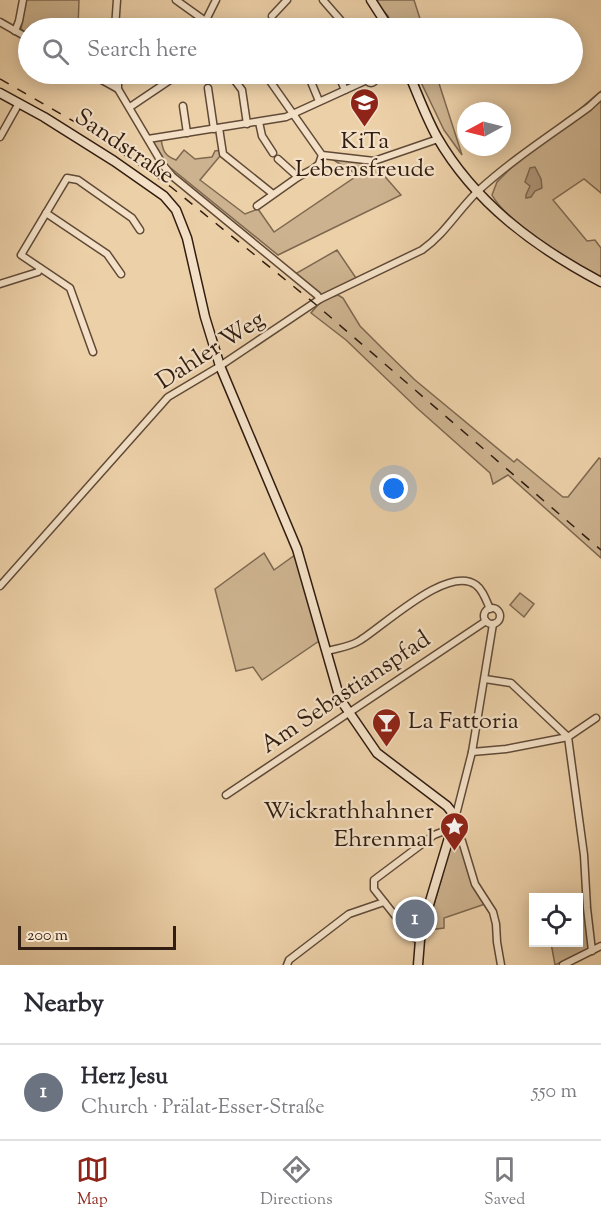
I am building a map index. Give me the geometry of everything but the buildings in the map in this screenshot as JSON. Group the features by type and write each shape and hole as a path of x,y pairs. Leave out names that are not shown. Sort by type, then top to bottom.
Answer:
{"main road":[{"path":"371,0 383,18"},
{"path":"413,84 438,139 477,192 526,236 601,282"},
{"name":"Sandstraße","path":"0,93 114,161 164,196 173,206 190,248 205,317 220,366 297,549 328,651 336,687 348,713 377,753 452,813"},
{"path":"418,965 420,940 451,833 452,813"}],"street":[{"path":"20,18 23,0"},
{"path":"116,18 117,0"},
{"path":"176,0 200,18"},
{"path":"207,18 216,0"},
{"path":"272,16 287,0"},
{"path":"322,0 338,18"},
{"path":"0,22 18,33"},
{"path":"15,31 18,25"},
{"path":"109,84 118,89 163,165 172,176 280,262 320,299"},
{"path":"118,84 118,89"},
{"path":"130,107 164,84"},
{"path":"238,84 242,90 247,124"},
{"path":"272,84 322,155 374,161 438,139"},
{"path":"312,84 319,101"},
{"path":"342,84 345,90"},
{"path":"148,139 259,122 294,114 358,84"},
{"path":"208,88 223,154 273,194"},
{"name":"Dahler Weg","path":"0,586 168,397 220,366 320,299 422,250 436,240 477,192 601,96"},
{"path":"0,137 19,103"},
{"path":"183,106 187,133"},
{"path":"259,122 262,136 273,153"},
{"path":"257,206 297,177 314,169 319,164 322,155"},
{"path":"278,159 297,177"},
{"path":"93,352 70,288 21,255 67,178 73,178 132,218 140,230"},
{"path":"46,213 107,254 122,274"},
{"path":"0,284 38,272 40,268"},
{"path":"328,651 351,645 433,589 457,579 467,580 476,585 484,594 489,609"},
{"path":"452,813 457,811 472,752 485,679 489,623 484,614 489,609 496,609 500,614 498,622 489,623"},
{"name":"Am Sebastianspfad","path":"226,795 348,713 489,623"},
{"path":"485,679 511,683 568,738 584,855 592,951"},
{"path":"472,752 506,749 568,738 596,718"},
{"path":"420,940 412,937 374,889 374,880 434,835 451,833 462,841 475,884 493,912 501,965"},
{"path":"287,965 289,960 349,914 384,902"},
{"path":"563,965 601,946"}],"shaded area":[{"path":"26,0 79,0 78,18 23,18"},
{"path":"374,0 414,0 420,18 389,18"},
{"path":"422,84 439,84 457,139 457,148 444,130"},
{"path":"601,91 601,193 584,179 553,200 587,241 595,240 601,248 601,279 511,218 492,195 497,182 512,167"},
{"path":"161,139 165,152 176,160 184,150 195,159 212,157 215,151 221,150 222,155 200,180 245,214 258,209 274,232 358,175 332,159 374,164 401,195 278,255 167,165 152,140"},
{"path":"535,167 541,179 542,188 535,191 531,197 526,198 530,186 525,182 530,168"},
{"path":"337,250 356,278 322,296 295,274"},
{"path":"338,295 343,298 360,326 415,380 514,462 517,459 563,497 568,497 599,458 601,459 601,558 508,475 493,484 490,473 418,409 346,340 311,313 322,300"},
{"path":"264,553 274,570 295,555 319,641 262,680 253,667 236,671 215,589"},
{"path":"520,593 534,604 524,617 510,605"},
{"path":"456,844 460,846 472,883 485,904 444,918 444,928 427,930 450,847"},
{"path":"585,908 589,948 555,965 552,947 583,947 583,909"}],"railway":[{"path":"0,79 82,126 171,187 314,303 601,550"}],"place":[{"name":"KiTa Lebensfreude","path":"365,128"},
{"name":"La Fattoria","path":"387,748"},
{"name":"Wickrathhahner Ehrenmal","path":"455,852"},
{"name":"Herz Jesu","path":"415,919"}]}
